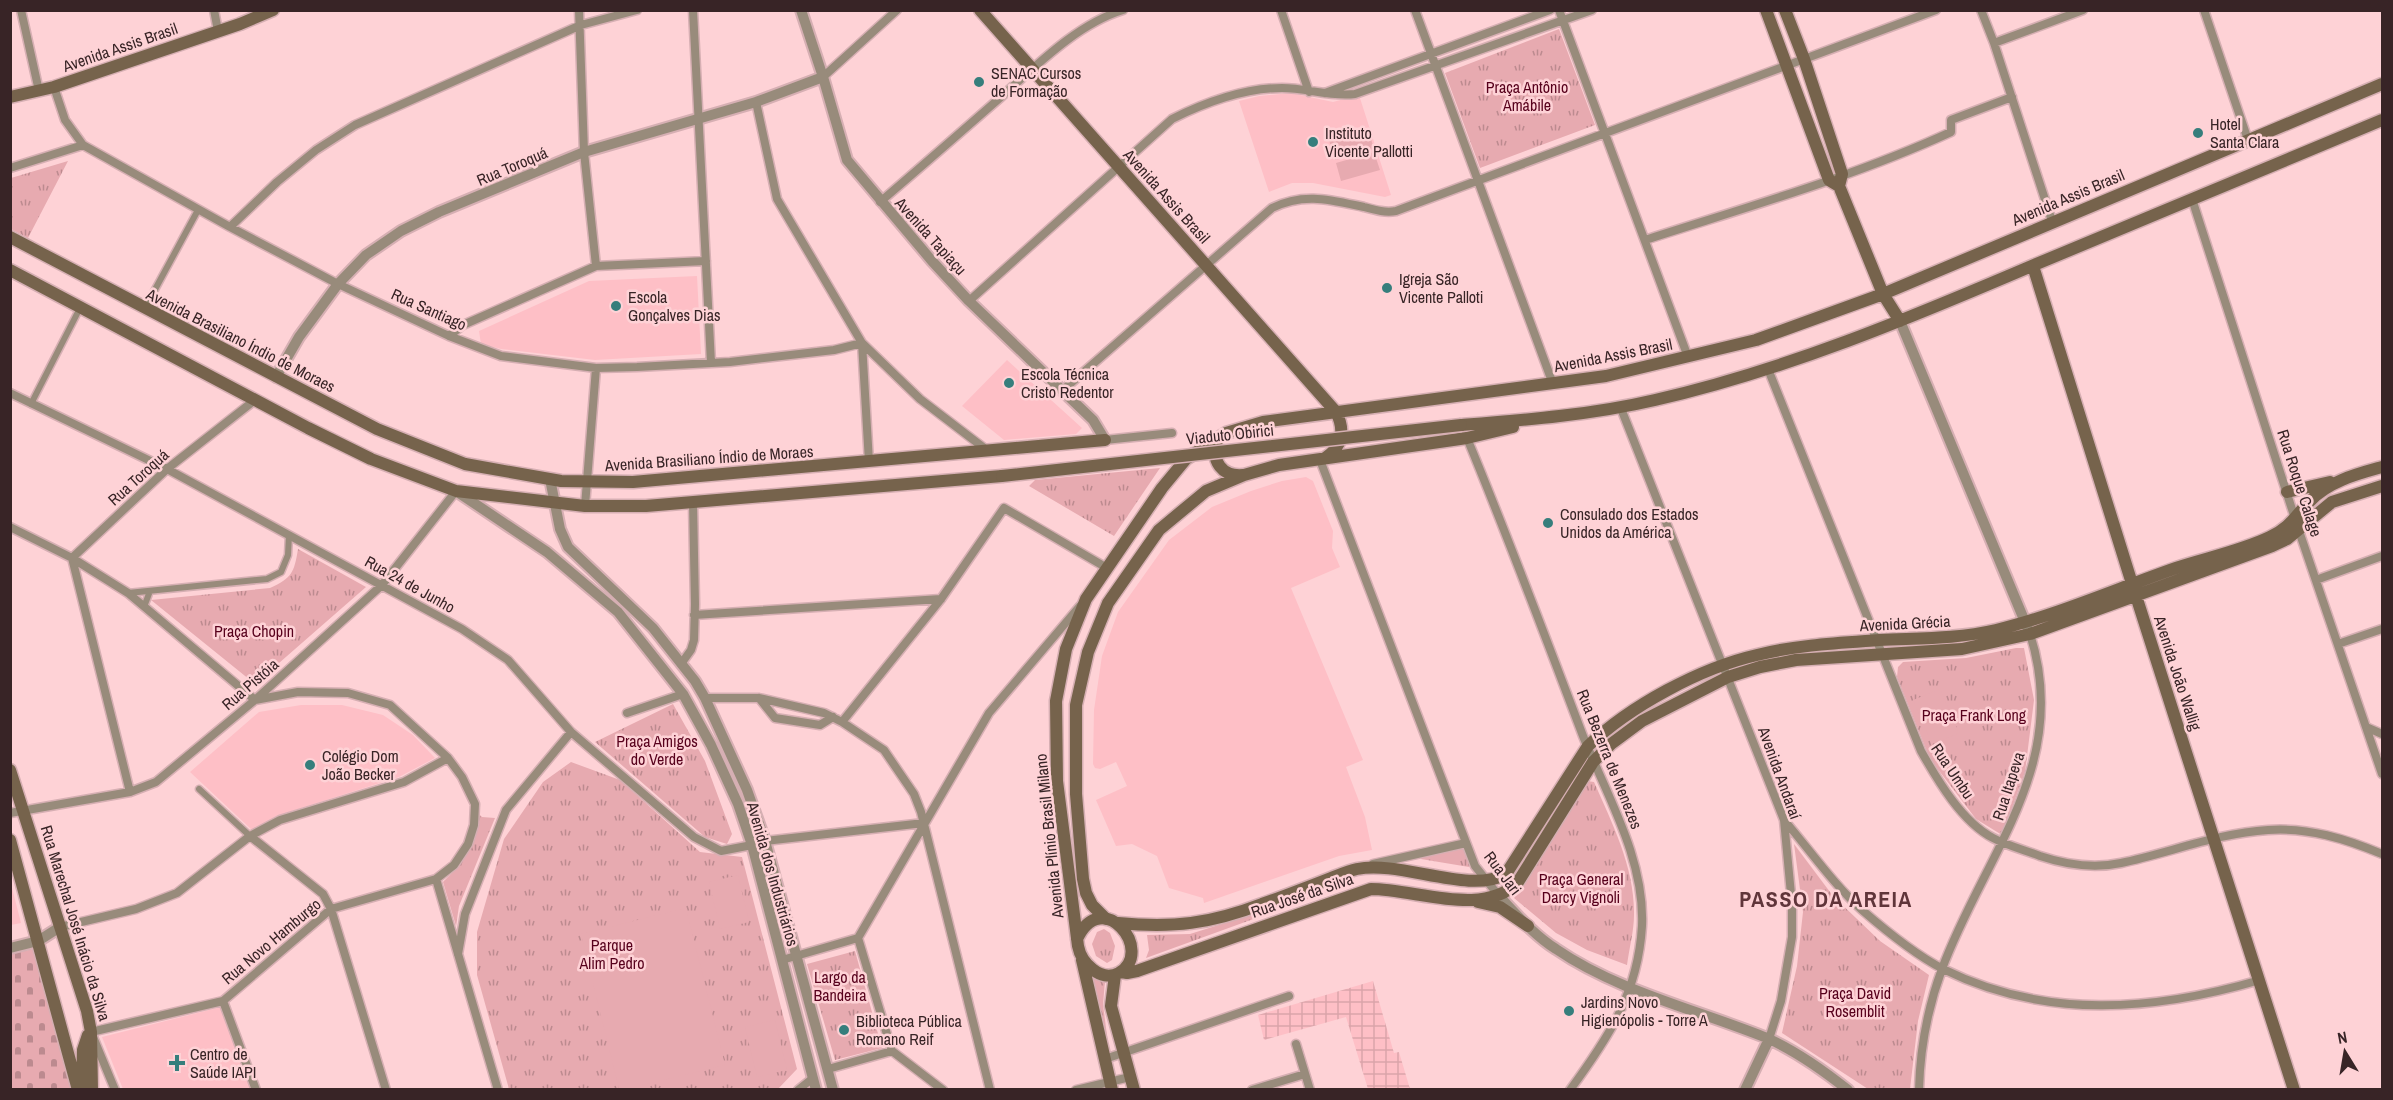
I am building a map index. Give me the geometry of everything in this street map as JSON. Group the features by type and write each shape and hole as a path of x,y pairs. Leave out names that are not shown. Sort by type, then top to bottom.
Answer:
{"main road":[{"name":"Avenida Assis Brasil","path":"10,98 54,87 219,31 273,10"},
{"name":"Avenida Assis Brasil","path":"980,10 1335,412 1606,376 1756,340 1883,294 2382,84"},
{"path":"1766,10 1883,294 1900,321"},
{"path":"1785,10 1804,60 1837,180"},
{"path":"1320,460 1467,438 1546,418 1654,400 1768,369 1821,352 1900,321 2382,120"},
{"name":"Avenida Brasiliano Índio de Moraes","path":"10,237 377,429 465,464 550,479 588,483 633,482 1104,440"},
{"name":"Avenida João Wallig","path":"2033,266 2294,1089"},
{"path":"10,270 371,459 456,491 585,506 693,503"},
{"path":"1320,460 1336,449 1340,441 1341,422 1335,412"},
{"name":"Avenida Plínio Brasil Milano","path":"1077,939 1071,906 1057,781 1056,701 1066,649 1086,599 1162,488 1186,459 1226,433 1263,422 1335,412"},
{"name":"Viaduto Obirici","path":"693,503 1002,476 1461,425 1546,418"},
{"path":"1226,433 1217,444 1215,458 1218,465 1230,474 1244,475"},
{"name":"Avenida Plínio Brasil Milano","path":"1112,921 1092,905 1086,893 1076,794 1076,705 1088,652 1108,603 1158,531 1206,491 1244,475 1279,465 1320,460"},
{"name":"Avenida Grécia","path":"2297,525 2310,500 2346,477 2382,467"},
{"path":"2287,492 2346,477"},
{"name":"Avenida Grécia","path":"1499,896 1510,891 1518,882 1593,762 1619,737 1642,721 1728,677 1760,667 1796,660 1962,649 2027,628 2268,539 2297,525 2332,502 2382,486"},
{"name":"Avenida Grécia","path":"1486,881 1506,874 1588,746 1606,729 1634,709 1723,665 1757,655 1794,648 1878,640 1966,636 2027,628"},
{"name":"Rua Marechal José Inácio da Silva","path":"10,770 91,1032 92,1089"},
{"path":"10,840 80,1089"},
{"name":"Rua José da Silva","path":"1112,921 1172,926 1192,924 1260,905 1357,869 1390,868 1479,882 1486,881"},
{"name":"Rua José da Silva","path":"1118,973 1137,971 1371,889 1388,889 1477,901 1499,896"},
{"path":"1477,901 1500,907 1528,926"},
{"path":"1111,1086 1077,939 1091,922 1112,921 1126,931 1130,947 1128,963 1118,973 1112,1006 1132,1083"},
{"path":"1081,956 1098,973 1118,973"},
{"path":"80,1089 84,1042 91,1032"}],"street":[{"path":"21,10 39,91"},
{"path":"214,10 219,31"},
{"path":"579,10 584,152 596,266"},
{"path":"230,227 277,182 316,150 355,125 581,25 637,10"},
{"path":"693,10 711,363"},
{"name":"Avenida Tapiaçu","path":"801,10 847,160 880,202 969,301 1093,420 1104,440"},
{"path":"823,77 897,10"},
{"path":"880,202 1033,69 1100,18 1123,10"},
{"path":"1281,10 1309,92"},
{"path":"1415,10 1553,384"},
{"path":"1322,94 1550,10"},
{"path":"1559,10 1688,357"},
{"path":"969,301 1172,119 1206,102 1257,89 1284,88 1338,96 1355,94 1592,10"},
{"path":"1063,390 1272,208 1293,200 1319,198 1389,213 1936,10"},
{"path":"1981,10 2052,221"},
{"path":"1994,43 2083,10"},
{"path":"2204,10 2248,140"},
{"name":"Rua Toroquá","path":"276,377 299,337 338,284 366,255 401,231 439,212 584,152 756,102 823,77"},
{"name":"Rua Santiago","path":"54,87 65,120 83,145 198,210 338,284 449,336 501,356 596,368 711,363 834,350 862,343"},
{"path":"1645,240 1837,180 1930,142 1951,132 1951,120 2012,97"},
{"path":"756,102 777,199 862,343 920,399 989,451"},
{"path":"10,168 83,145"},
{"name":"Rua Roque Calage","path":"2192,199 2297,525 2382,774"},
{"path":"145,309 198,210"},
{"path":"449,336 463,325 596,266 706,261"},
{"path":"32,404 80,308"},
{"name":"Rua Itapeva","path":"1900,321 2027,628 2038,671 2041,694 2033,769 2003,843 1983,880 1942,969 1925,1026 1919,1089"},
{"path":"862,343 869,462"},
{"path":"585,506 596,368"},
{"name":"Rua Umbu","path":"1768,369 1921,751 1935,776 1956,805 1990,837 2051,859 2082,866 2121,863 2256,831 2305,831 2351,841 2382,854"},
{"name":"Rua 24 de Junho","path":"10,393 167,469 462,629 508,660 571,732 694,837 721,851 752,845"},
{"name":"Rua Toroquá","path":"72,558 167,469 255,400"},
{"path":"1620,406 1678,558 1723,665"},
{"path":"1104,440 1173,433"},
{"name":"Rua Bezerra de Menezes","path":"1467,438 1593,762 1629,845 1639,885 1642,923 1639,956 1627,999 1607,1035 1570,1089"},
{"name":"Rua Jari","path":"1320,460 1475,866 1486,881 1528,926 1554,949 1588,969 1769,1039 1811,1062 1848,1089"},
{"name":"Avenida dos Industriários","path":"550,479 560,529 568,547 653,628 705,698 756,814 765,841 833,1089"},
{"name":"Avenida dos Industriários","path":"456,491 560,562 618,612 683,694 702,726 752,845 816,1089"},
{"name":"Rua Pistóia","path":"10,813 130,792 156,782 255,700 382,585 456,491"},
{"path":"667,672 681,664 691,650 694,615 693,503"},
{"path":"842,722 941,599 1004,508 1107,568"},
{"path":"10,527 72,558 128,593 255,700"},
{"path":"128,593 267,579 281,572 288,555 289,535"},
{"path":"2316,580 2382,556"},
{"path":"72,558 130,792"},
{"path":"144,606 150,591"},
{"path":"694,615 941,599"},
{"path":"782,960 858,938 989,712 1086,599"},
{"path":"2338,644 2382,629"},
{"name":"Avenida Andaraí","path":"1723,665 1784,820 1792,905 1791,937 1781,1001 1769,1039 1745,1089"},
{"name":"Rua Novo Hamburgo","path":"91,1032 223,1001 331,909 436,879 454,865 468,844 474,825 475,804 462,777 448,758 390,705 348,693 308,692 255,700"},
{"path":"627,713 683,694"},
{"path":"705,698 759,698 824,713 884,750 914,794 924,823 990,1089"},
{"path":"759,698 776,718 820,725 833,717"},
{"path":"2366,727 2382,734"},
{"path":"458,954 465,914 506,810 571,732"},
{"path":"10,948 38,941 60,927 136,909 177,894 250,836 280,820 404,782 448,758"},
{"path":"199,789 250,836 323,894 331,909 386,1089"},
{"path":"743,819 756,814"},
{"path":"1784,820 1860,909 1942,969 1979,984 2023,997 2066,1005 2109,1007 2184,999 2260,981"},
{"path":"765,841 924,823"},
{"name":"Rua José da Silva","path":"1357,869 1466,843"},
{"path":"436,879 498,1089"},
{"path":"858,938 892,1051 943,1089"},
{"path":"1105,1059 1289,996"},
{"path":"223,1001 256,1089"},
{"path":"91,1032 115,1089"},
{"path":"1296,1044 1310,1089"},
{"path":"828,1069 892,1051"},
{"path":"1252,1089 1305,1074"},
{"path":"798,1089 813,1078"},
{"path":"1076,1089 1132,1083"}],"shaded area":[{"name":"Instituto Vicente Pallotti","path":"1291,93 1333,102 1359,95 1391,195 1385,197 1313,183 1292,183 1269,192 1239,101 1259,96"},
{"name":"Escola Gonçalves Dias","path":"697,276 701,354 595,360 501,349 481,344 479,331 589,281"},
{"name":"Escola Técnica Cristo Redentor","path":"1007,360 1082,428 1076,434 1004,440 962,406"},
{"path":"1306,477 1313,481 1333,531 1332,548 1340,567 1291,588 1363,760 1346,767 1365,817 1372,850 1339,856 1204,903 1203,898 1169,888 1157,856 1132,844 1116,846 1096,800 1127,786 1116,762 1100,769 1095,768 1093,764 1094,710 1102,656 1118,612 1169,540 1212,507 1282,481"},
{"name":"Colégio Dom João Becker","path":"301,705 342,705 383,715 413,735 435,758 399,777 276,816 252,830 190,772 259,712"},
{"path":"11,884 21,923 10,925"},
{"path":"1373,981 1394,1053 1399,1052 1410,1089 1368,1089 1346,1017 1264,1040 1258,1015"},
{"name":"Centro de Saúde IAPI","path":"221,1007 251,1089 123,1089 102,1037"}],"green space":[{"name":"Praça Antônio Amábile","path":"1559,29 1595,125 1480,168 1445,73"},
{"path":"1368,129 1374,149 1335,160 1329,140"},
{"path":"1374,152 1380,170 1341,181 1336,163"},
{"path":"68,161 28,238 11,229 11,178"},
{"path":"1160,468 1114,536 1029,486 1035,480"},
{"name":"Praça Chopin","path":"298,549 366,587 255,684 151,600 270,588 291,574"},
{"name":"Praça Frank Long","path":"2024,648 2034,700 2025,772 2002,835 1976,819 1930,759 1897,677 1898,667 1903,662 1966,658"},
{"path":"1940,689 1959,733 1932,744 1913,700"},
{"name":"Praça Amigos do Verde","path":"673,704 705,761 732,834 727,844 705,837 595,742"},
{"name":"Parque Alim Pedro","path":"571,762 620,780 700,852 742,857 797,1069 778,1089 509,1089 477,975 477,932 504,839 543,782"},
{"name":"Praça General Darcy Vignoli","path":"1587,781 1594,782 1608,813 1631,880 1634,921 1627,965 1587,950 1556,933 1514,898"},
{"path":"478,813 482,817 495,818 459,906 456,926 443,882 469,851 476,833"},
{"name":"Praça David Rosemblit","path":"1794,844 1833,896 1880,941 1929,975 1918,1021 1910,1089 1868,1089 1782,1033 1797,966 1803,912"},
{"path":"1464,847 1471,864 1469,867 1421,859 1422,857"},
{"path":"738,875 749,922 720,929 709,882"},
{"path":"1352,883 1146,958 1149,950 1147,935 1190,934"},
{"path":"686,908 725,1065 619,1089 581,934"},
{"path":"1104,929 1110,933 1115,946 1112,960 1107,963 1096,956 1092,944 1097,932"},
{"path":"33,949 71,1089 11,1089 11,954"},
{"name":"Largo da Bandeira","path":"855,951 882,1048 835,1060 807,964"},
{"path":"1089,972 1105,980 1103,1005 1109,1050"},
{"path":"775,1020 787,1070 757,1077 745,1027"}],"place":[{"name":"SENAC Cursos de Formação","path":"979,82"},
{"name":"Hotel Santa Clara","path":"2198,133"},
{"name":"Instituto Vicente Pallotti","path":"1313,142"},
{"name":"Igreja São Vicente Palloti","path":"1387,288"},
{"name":"Escola Gonçalves Dias","path":"616,306"},
{"name":"Escola Técnica Cristo Redentor","path":"1009,383"},
{"name":"Consulado dos Estados Unidos da América","path":"1548,523"},
{"name":"Colégio Dom João Becker","path":"310,765"},
{"name":"Jardins Novo Higienópolis - Torre A","path":"1569,1011"},
{"name":"Biblioteca Pública Romano Reif","path":"844,1030"},
{"name":"Centro de Saúde IAPI","path":"177,1063"}],"district":[{"name":"PASSO DA AREIA","path":"1826,899"}]}
